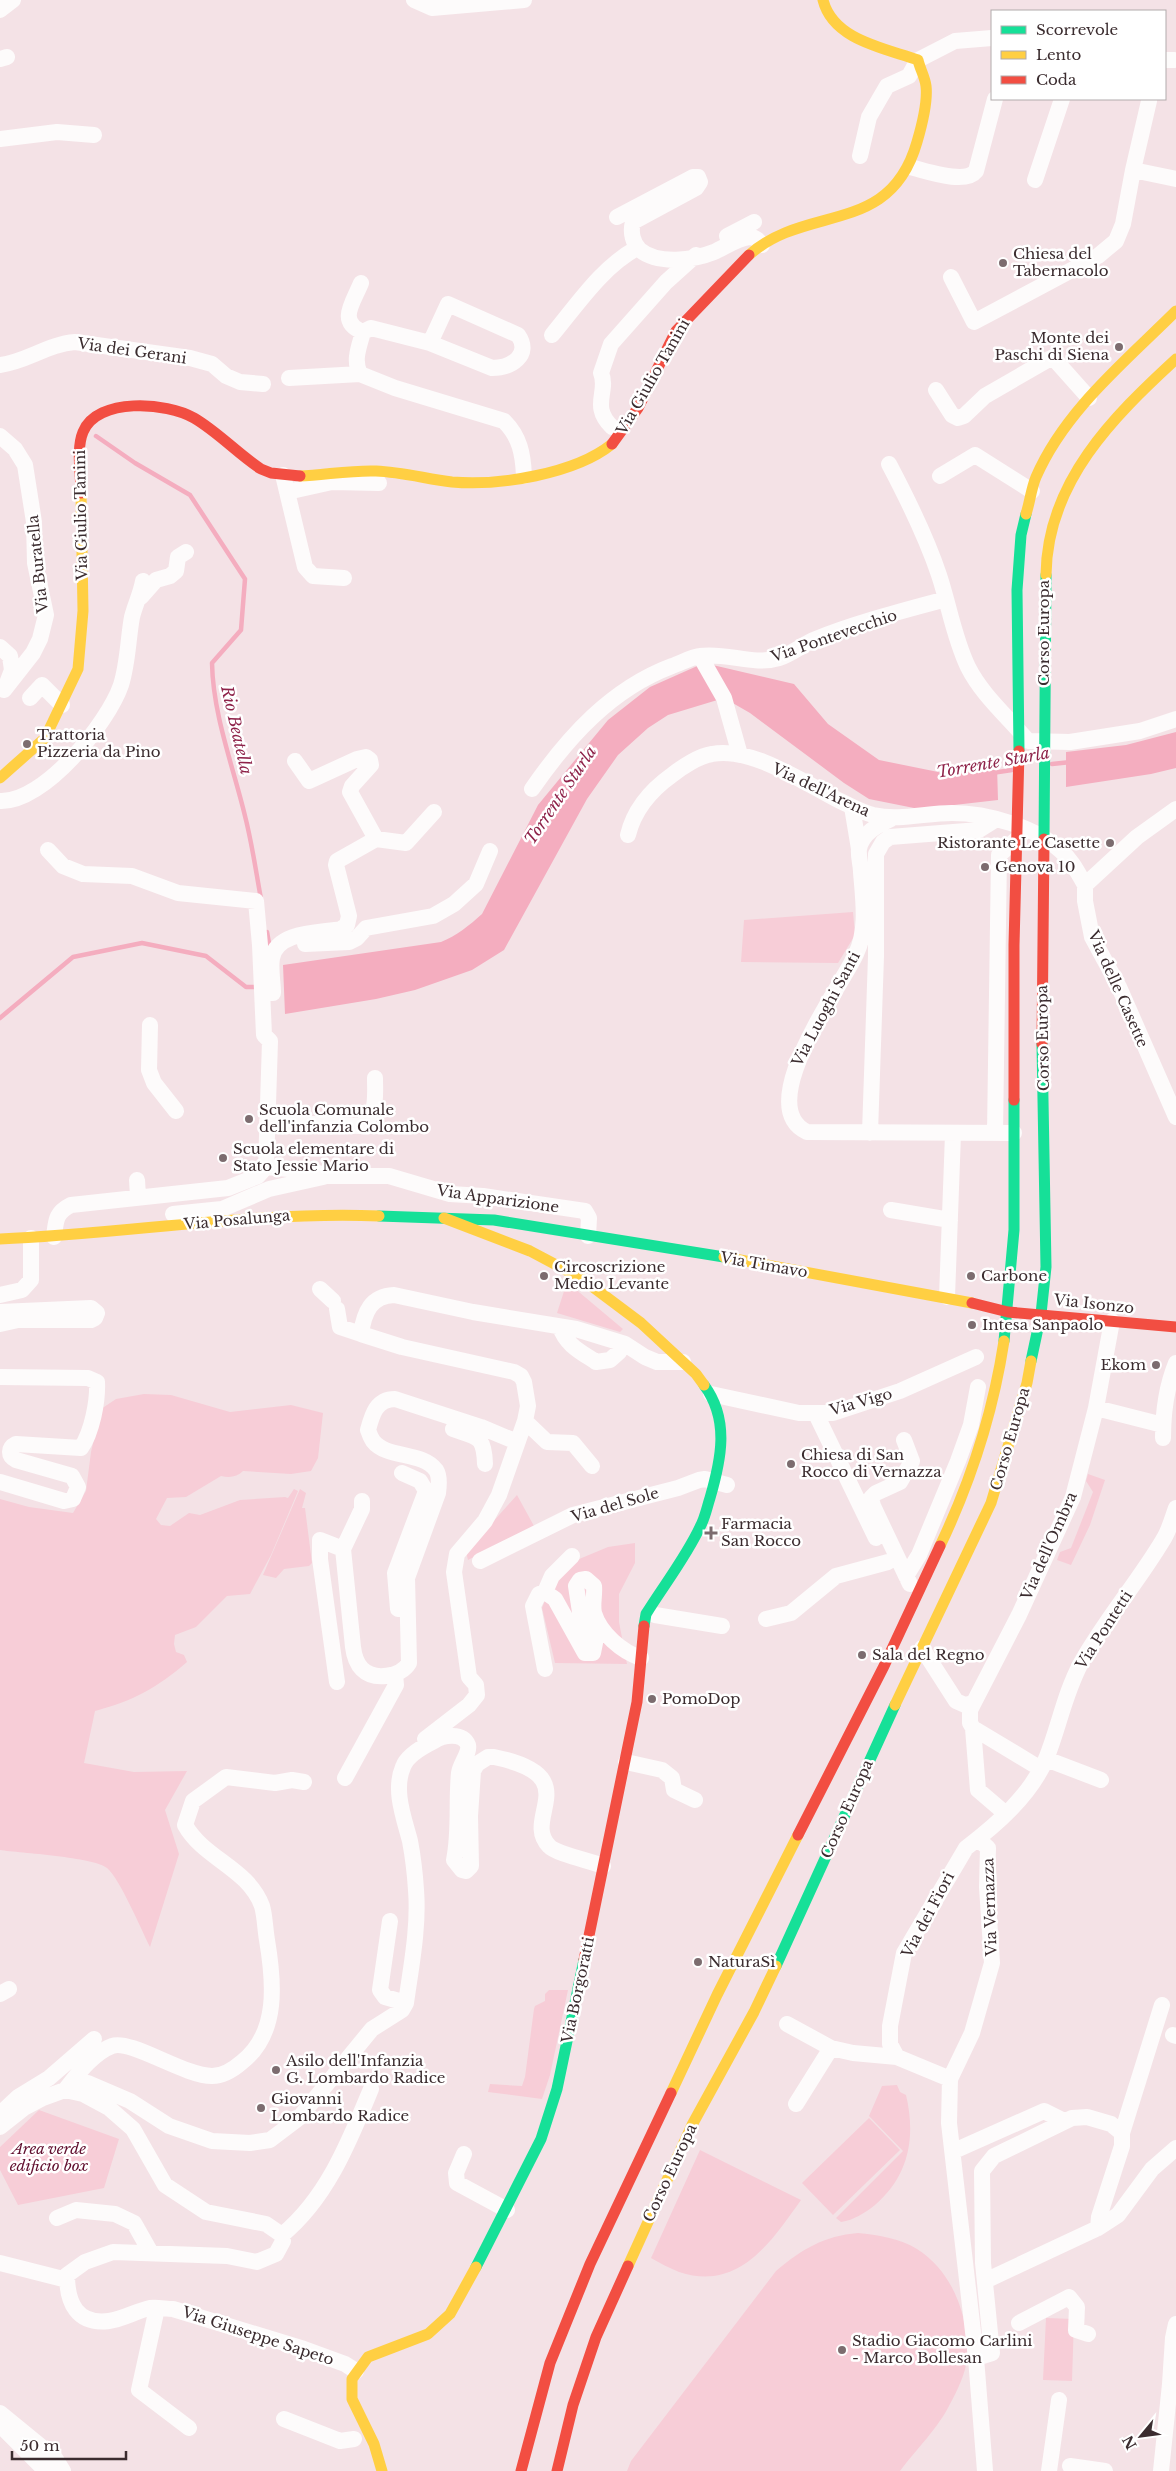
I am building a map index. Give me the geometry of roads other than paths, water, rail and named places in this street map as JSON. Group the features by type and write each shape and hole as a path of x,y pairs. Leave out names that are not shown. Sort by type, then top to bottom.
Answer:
{"main road":[{"path":"823,0 825,11 835,25 918,60"},
{"name":"Via Giulio Tanini","path":"0,778 44,738 62,705 78,669 83,611 80,440 86,422 98,414 128,406 182,412 216,433 256,466 283,475 376,471 408,473 454,482 524,476 574,466 612,444 625,431 673,338 686,318 753,251 790,232 854,213 887,194 902,181 910,168 917,149 926,88 918,60"},
{"name":"Corso Europa","path":"521,2471 550,2363 590,2264 717,1995 834,1767 960,1505 988,1422 1000,1366 1008,1312 1014,1230 1014,945 1020,787 1017,590 1021,535 1032,491 1048,454 1071,419 1089,398 1176,311"},
{"name":"Corso Europa","path":"557,2471 573,2405 596,2337 692,2125 754,2012 786,1946 922,1648 991,1503 1027,1383 1041,1314 1046,1267 1042,1013 1044,587 1046,557 1053,519 1059,502 1076,468 1100,435 1137,394 1176,359"},
{"name":"Via Posalunga","path":"0,1239 31,1238 58,1233 268,1216 337,1214 494,1220 584,1235"},
{"name":"Via Posalunga","path":"444,1218 530,1251 546,1250"},
{"name":"Via Posalunga","path":"528,1226 546,1250 642,1323 683,1362 711,1394"},
{"path":"568,1243 584,1235"},
{"name":"Via Timavo","path":"584,1235 733,1258 947,1297 1008,1312"},
{"name":"Via Posalunga","path":"566,1257 573,1262 581,1278"},
{"name":"Via Isonzo","path":"1008,1312 1176,1327"},
{"name":"Via Borgoratti","path":"356,2371 373,2354 428,2334 450,2314 467,2288 541,2139 557,2089 626,1762 637,1702 643,1626 649,1606 701,1526 716,1477 722,1446 723,1428 719,1412 711,1394"},
{"path":"356,2371 352,2380 353,2404 358,2419 376,2448 382,2471"}],"street":[{"path":"0,10 13,0"},
{"path":"414,0 432,8 524,0"},
{"path":"860,156 869,117 887,86 909,76 918,60 955,41 991,38"},
{"path":"910,168 956,177 966,178 972,175 976,171 995,100"},
{"path":"1034,180 1062,100"},
{"path":"951,277 974,322 1098,256 1116,240 1122,224 1149,101"},
{"path":"0,139 57,132 94,135"},
{"path":"1133,170 1176,179"},
{"path":"552,335 594,284 622,257 637,248 632,233 633,222 696,188 700,182 698,178 693,177 617,217"},
{"path":"695,256 701,249 754,222"},
{"name":"Via Giulio Tanini","path":"637,248 657,259 711,253 750,237 758,239 762,245"},
{"name":"Via Giulio Tanini","path":"612,427 605,420 600,398 604,381 601,373 611,344 666,282 695,256"},
{"path":"361,283 349,312 348,322 352,328 363,332 371,328 430,343 492,368 502,368 514,363 521,352 522,346 518,335 448,304 430,343"},
{"path":"360,374 356,360 363,332"},
{"name":"Via dei Gerani","path":"0,366 16,363 64,343 75,342 190,358 212,364 226,376 240,382 263,384"},
{"path":"936,390 952,415 958,418 964,416 985,396 1049,359 1056,360 1089,398"},
{"path":"288,378 360,374 395,388 504,422 514,431 521,448 524,476"},
{"name":"Via Buratella","path":"0,436 15,449 25,464 34,522 35,564 46,615 40,639 33,653 2,694"},
{"path":"940,476 975,455 1032,491"},
{"path":"888,464 922,527 946,599 953,628 968,668 991,700 1028,741 1070,742 1140,731 1176,719"},
{"path":"283,475 308,573 312,576 344,578"},
{"path":"287,492 332,482 379,483"},
{"path":"0,801 11,802 30,794 56,775 98,725 112,705 121,684 133,614 142,589 156,580 170,576 176,570 178,557 186,552"},
{"name":"Via Pontevecchio","path":"532,789 558,752 580,727 605,705 653,673 717,655 756,661 779,658 815,639 946,599"},
{"name":"Via Buratella","path":"0,647 10,656 12,670 2,694"},
{"path":"702,660 724,698 739,749"},
{"path":"30,698 42,685 62,705"},
{"name":"Via dell'Arena","path":"628,834 637,812 656,787 678,770 710,754 739,749 870,815 891,819 952,813 988,816 995,820 1014,824 1059,849 1072,862 1085,885"},
{"path":"294,761 309,781 357,759 366,757 370,760 371,765 352,786 350,792 376,838"},
{"name":"Via Luoghi Santi","path":"852,807 859,849 864,931 857,953 793,1073 789,1112 800,1129 807,1132 870,1133"},
{"path":"1085,885 1137,837 1176,809"},
{"path":"270,953 289,937 341,929 347,925 349,916 336,865 337,861 376,838 406,843 434,812"},
{"path":"859,849 872,830 891,819"},
{"path":"995,820 980,830 890,838 876,854 876,956 870,1133 1014,1133"},
{"path":"996,1133 998,855 1018,838"},
{"path":"48,850 64,866 83,874 132,876 178,894 256,900 270,953 270,1035 266,1166 258,1176 228,1188 138,1196 71,1205 61,1210 56,1216 58,1233"},
{"path":"270,953 349,942 357,938 366,928 433,916 454,904 476,884 490,851"},
{"name":"Via delle Casette","path":"1085,885 1085,900 1092,937 1112,973 1176,1117"},
{"path":"150,1025 149,1070 154,1083 176,1110"},
{"path":"267,1122 360,1126 370,1120 375,1109 375,1078"},
{"path":"947,1297 953,1134"},
{"name":"Via Apparizione","path":"266,1166 311,1171 328,1176"},
{"name":"Via Apparizione","path":"58,1233 222,1209 269,1190 328,1176 389,1176 450,1194 483,1196 585,1211 589,1218 584,1235"},
{"path":"137,1180 138,1196"},
{"path":"891,1210 950,1220"},
{"path":"0,1295 22,1290 31,1280 31,1238"},
{"path":"0,2127 24,2108 65,2090 88,2083 130,2101 169,2126 212,2141 250,2143 270,2140 299,2118 372,2029 402,2010 406,2003 415,1927 416,1892 410,1843 401,1807 400,1788 403,1766 427,1736 469,1705 477,1695 476,1685 469,1677 454,1572 457,1554 485,1521 500,1495 517,1442 526,1421 528,1406 524,1382 521,1376 514,1372 402,1347 340,1327 335,1305 320,1289"},
{"path":"361,1334 363,1318 372,1305 382,1296 394,1295 473,1312 576,1329 625,1344 645,1357 658,1362 683,1362"},
{"path":"0,1312 91,1308 95,1309 97,1315 91,1320 18,1320 0,1324"},
{"name":"Via dell'Ombra","path":"1006,1814 978,1790 974,1728 969,1716 973,1703 1019,1615 1066,1515 1096,1408 1112,1321"},
{"path":"560,1327 564,1337 572,1346 596,1362 610,1360 619,1352"},
{"name":"Via Vigo","path":"711,1394 732,1400 816,1414 833,1412 900,1391 976,1357"},
{"path":"1096,1408 1163,1431 1172,1372 1176,1363"},
{"path":"0,1377 88,1378 97,1382 97,1392 86,1441 81,1448 19,1444 14,1445 10,1449 11,1457 16,1460 72,1476 78,1487 73,1499 60,1500 0,1482"},
{"path":"901,1578 919,1555 958,1461 971,1425 978,1387"},
{"path":"362,1501 362,1509 343,1549 354,1658 362,1670 370,1674 380,1676 396,1674 409,1663 407,1578 438,1493 439,1480 436,1470 421,1460 384,1448 373,1442 368,1430 374,1410 389,1399 402,1401 517,1442"},
{"path":"402,1401 404,1412 479,1439 485,1447 485,1464"},
{"path":"816,1414 888,1562 916,1597"},
{"path":"526,1421 547,1442 573,1443 592,1466"},
{"path":"901,1578 871,1498 876,1493 900,1482 912,1461 904,1440"},
{"path":"402,1473 420,1482 426,1491 395,1573 402,1646 410,1645"},
{"name":"Via del Sole","path":"480,1560 573,1515 705,1479 727,1485"},
{"name":"Via Pontetti","path":"979,1840 1006,1814 1044,1764 1060,1713 1082,1662 1164,1539 1176,1508"},
{"path":"337,1682 320,1559 320,1540 343,1549"},
{"path":"545,1668 533,1606 539,1594 545,1592 552,1576 572,1556"},
{"path":"766,1618 792,1613 836,1576 888,1562"},
{"path":"545,1592 555,1599 581,1648 585,1653 593,1653 595,1643 586,1629 580,1612 576,1586 580,1580 586,1579 591,1582 595,1593 594,1613 600,1624 622,1649 641,1658"},
{"path":"656,1615 722,1626"},
{"path":"922,1648 956,1701 965,1705 973,1703"},
{"path":"346,1778 396,1685 396,1674"},
{"path":"974,1728 1044,1764 1101,1780"},
{"path":"411,1756 441,1737 453,1736 461,1738 468,1746 459,1771 459,1823 454,1860 462,1870 466,1871 471,1866 470,1816 472,1771 477,1764 488,1757 494,1757 532,1769 543,1780 547,1794 542,1828 544,1840 550,1848 603,1866"},
{"path":"626,1762 662,1770 672,1778 674,1790 695,1800"},
{"path":"65,2090 79,2072 112,2046 128,2046 188,2071 212,2076 232,2070 249,2057 261,2042 271,2013 272,1971 262,1906 245,1878 208,1851 191,1835 185,1825 193,1801 226,1777 275,1783 292,1780 304,1782"},
{"name":"Via Vernazza","path":"979,1840 988,1848 987,1887 992,1963 972,2033 950,2079 949,2123 960,2149 985,2471"},
{"name":"Via dei Fiori","path":"897,2057 890,2044 890,2026 904,1953 959,1857 966,1848 979,1840"},
{"path":"390,1921 380,1990 385,1997 406,2003"},
{"path":"1098,2228 1099,2217 1122,2146 1122,2132 1162,2005"},
{"path":"787,2024 831,2048 853,2053 897,2057 950,2079"},
{"path":"0,2114 18,2097 48,2078 94,2040"},
{"path":"796,2104 831,2048"},
{"path":"282,2235 300,2220 341,2160 371,2089"},
{"path":"0,2263 67,2280 67,2275 85,2262 113,2252 227,2256 257,2262 276,2254 283,2241 282,2235 266,2224 206,2212 165,2185 133,2129 109,2108 83,2094 65,2090"},
{"path":"960,2149 1044,2111 1064,2121"},
{"path":"976,2358 992,2353 982,2263 982,2171 994,2156 1072,2118 1087,2117 1110,2124 1122,2132"},
{"path":"985,2281 1098,2228 1118,2215 1152,2169 1176,2148"},
{"path":"464,2154 456,2173 457,2183 507,2210"},
{"path":"57,2218 76,2210 115,2214 134,2223 151,2253"},
{"name":"Via Giuseppe Sapeto","path":"67,2280 67,2293 76,2310 88,2321 109,2321 152,2308 173,2309 304,2350 345,2364 356,2371"},
{"path":"1018,2323 1069,2297 1077,2307 1076,2330 1091,2336"},
{"path":"157,2308 139,2390 189,2428"},
{"path":"1161,2471 1173,2385 1171,2354 1176,2324"},
{"path":"1049,2471 1059,2400"},
{"path":"284,2419 340,2441 354,2439"},
{"path":"2,2420 46,2471"},
{"path":"2,2420 55,2458 62,2471"},
{"path":"1070,2466 1105,2471"}],"water":[{"path":"704,663 794,684 828,724 879,760 953,775 997,766 998,800 919,809 869,799 844,783 750,713 724,698 668,715 648,728 618,755 587,799 504,950 472,970 415,990 376,999 285,1014 283,965 441,942 473,922 482,914 538,805 608,720 650,687"},
{"path":"1176,732 1176,768 1151,774 1066,787 1066,752 1126,745"}],"waterway":[{"name":"Rio Beatella","path":"96,436 135,463 190,495 245,579 241,630 212,663 216,702 252,847 261,899"},
{"name":"Torrente Sturla","path":"1052,764 1071,762"},
{"name":"Torrente Sturla","path":"992,773 1012,770"},
{"name":"Rio Beatella","path":"267,932 270,949"},
{"name":"Torrente Sturla","path":"0,1018 73,957 142,943 206,956 246,987 258,987"}],"place":[{"name":"Chiesa del Tabernacolo","path":"1003,263"},
{"name":"Monte dei Paschi di Siena","path":"1119,347"},
{"name":"Trattoria Pizzeria da Pino","path":"27,744"},
{"name":"Ristorante Le Casette","path":"1110,843"},
{"name":"Genova 10","path":"985,867"},
{"name":"Scuola Comunale dell'infanzia Colombo","path":"249,1119"},
{"name":"Scuola elementare di Stato Jessie Mario","path":"223,1158"},
{"name":"Circoscrizione Medio Levante","path":"544,1276"},
{"name":"Carbone","path":"971,1276"},
{"name":"Intesa Sanpaolo","path":"972,1325"},
{"name":"Ekom","path":"1156,1365"},
{"name":"Chiesa di San Rocco di Vernazza","path":"791,1464"},
{"name":"Farmacia San Rocco","path":"711,1533"},
{"name":"Sala del Regno","path":"862,1655"},
{"name":"PomoDop","path":"652,1699"},
{"name":"NaturaSì","path":"698,1962"},
{"name":"Asilo dell'Infanzia G. Lombardo Radice","path":"276,2070"},
{"name":"Giovanni Lombardo Radice","path":"261,2108"},
{"name":"Stadio Giacomo Carlini - Marco Bollesan","path":"842,2350"}],"park label":[{"name":"Area verde edificio box","path":"49,2158"}]}
